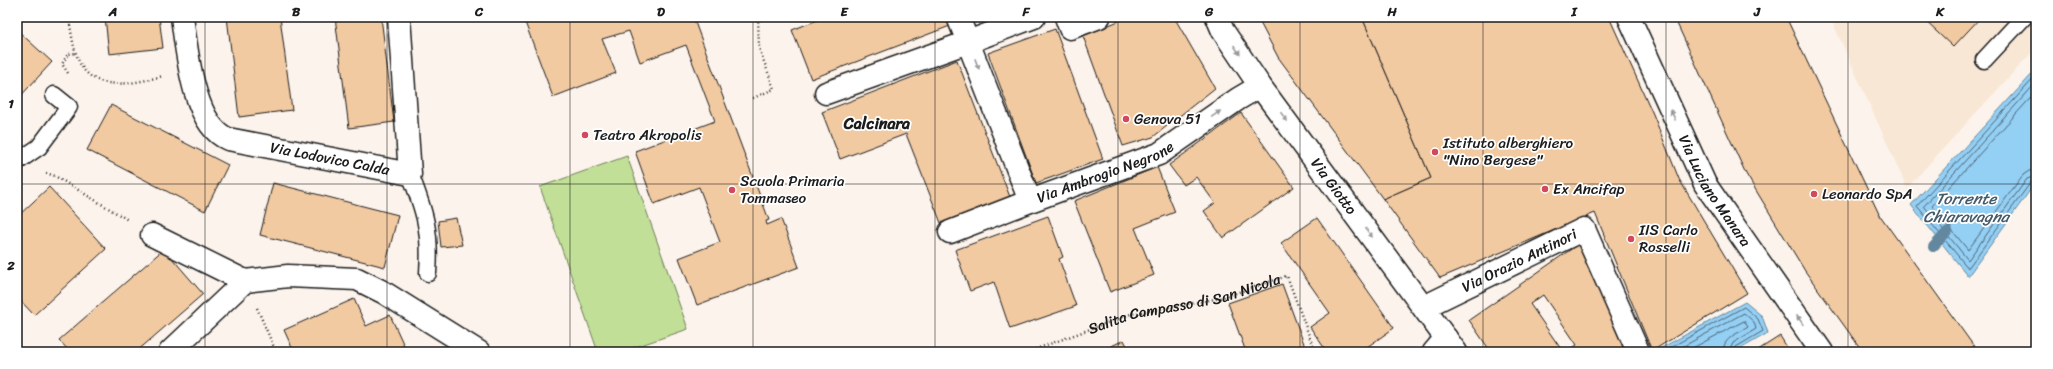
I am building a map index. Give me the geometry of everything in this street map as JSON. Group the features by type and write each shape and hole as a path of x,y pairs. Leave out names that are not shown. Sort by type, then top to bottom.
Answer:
{"street":[{"name":"Via Lodovico Calda","path":"182,17 190,70 200,104 211,127 218,135 228,139 410,174 399,17"},
{"name":"Via Ambrogio Negrone","path":"958,17 1030,202 1159,154 1238,98 1260,86"},
{"path":"826,93 1034,17"},
{"path":"1068,23 1099,17"},
{"name":"Via Giotto","path":"1217,17 1223,30 1260,86 1424,307 1445,347"},
{"name":"Via Luciano Manara","path":"1629,17 1705,184 1822,352"},
{"path":"950,232 1030,202"},
{"name":"Via Orazio Antinori","path":"1424,307 1584,229 1637,349"},
{"path":"152,235 245,281 288,276 357,279 383,292 479,352"},
{"path":"170,352 245,281"}],"lane":[{"path":"1984,60 2024,17"},
{"path":"17,162 39,147 69,107 54,95"},
{"path":"410,174 428,229 430,250 428,273"}],"path":[{"path":"69,17 78,60 90,76 98,81 114,84 144,81 190,70"},
{"path":"753,98 774,89 760,48 758,17"},
{"path":"40,170 55,176 152,235"},
{"name":"Salita Campasso di San Nicola","path":"1028,352 1131,314 1221,298 1287,276 1315,352"},
{"path":"245,281 276,352"}],"shaded area":[{"path":"1830,17 2036,17 2036,48 1907,188"}],"green space":[{"path":"627,156 688,329 621,352 598,352 540,187"}],"water":[{"name":"Torrente Chiaravagna","path":"2036,70 2036,182 1968,276 1911,205"},
{"path":"1745,302 1762,316 1768,333 1735,352 1654,352"}],"building":[{"path":"105,17 159,17 163,48 109,54"},
{"path":"227,17 280,17 292,110 239,117"},
{"path":"335,17 381,17 394,122 349,128"},
{"path":"523,17 693,17 769,220 766,221 767,225 781,219 799,267 697,305 679,258 720,242 699,187 654,204 635,151 715,121 686,45 640,62 629,31 602,39 616,73 553,97"},
{"path":"825,17 946,17 950,26 811,79 792,30"},
{"path":"1128,17 1174,17 1215,88 1153,137 1123,146 1083,36"},
{"path":"1257,17 1362,17 1431,178 1383,199 1278,57"},
{"name":"Ex Ancifap","path":"1362,17 1609,17 1653,114 1679,179 1747,293 1652,351 1595,213 1440,278 1383,199 1431,178"},
{"name":"Leonardo SpA","path":"1674,17 1786,17 1879,214 1978,352 1863,352 1805,271 1746,174"},
{"path":"1921,17 1981,17 1953,47"},
{"path":"1055,29 1103,159 1036,183 988,53"},
{"path":"17,30 52,62 17,100"},
{"path":"957,60 1010,197 941,223 906,134 840,159 822,112"},
{"path":"111,105 228,165 205,211 87,150"},
{"path":"1241,113 1294,187 1223,238 1204,211 1215,203 1196,177 1184,185 1169,165"},
{"path":"1157,167 1175,212 1135,228 1154,275 1110,292 1074,201"},
{"path":"273,183 398,215 385,267 260,235"},
{"path":"49,187 106,249 34,315 17,297 17,217"},
{"path":"1048,216 1063,257 1059,259 1076,306 1010,329 994,282 970,291 955,250"},
{"path":"456,218 462,245 441,247 438,221"},
{"path":"1317,218 1394,328 1360,352 1327,352 1310,327 1330,313 1281,243"},
{"path":"1580,243 1625,352 1566,352 1577,345 1543,295 1530,304 1563,352 1491,352 1469,320"},
{"path":"164,249 203,294 136,352 70,352 59,340"},
{"path":"1282,284 1307,352 1246,352 1228,303"},
{"path":"354,299 366,326 390,315 407,352 294,352 284,330"},
{"path":"1780,336 1790,352 1755,352"},
{"path":"1124,340 1130,352 1099,352"}],"waterway":[{"name":"Torrente Chiaravagna","path":"1933,247 1948,231"}],"place":[{"name":"Genova 51","path":"1126,119"},
{"name":"Teatro Akropolis","path":"585,135"},
{"name":"Istituto alberghiero \"Nino Bergese\"","path":"1435,152"},
{"name":"Ex Ancifap","path":"1545,189"},
{"name":"Scuola Primaria Tommaseo","path":"732,190"},
{"name":"Leonardo SpA","path":"1814,194"},
{"name":"IIS Carlo Rosselli","path":"1631,239"}],"district":[{"name":"Calcinara","path":"877,123"}]}
